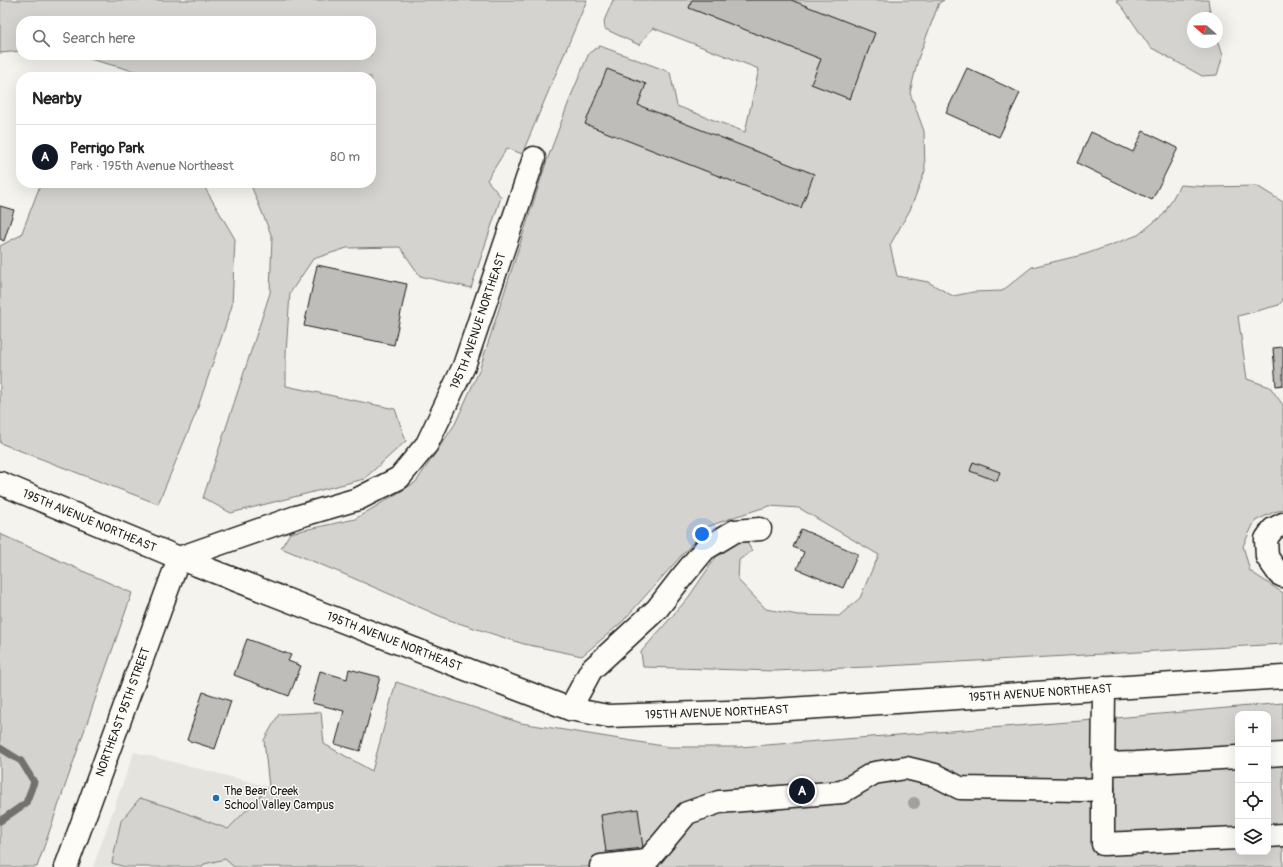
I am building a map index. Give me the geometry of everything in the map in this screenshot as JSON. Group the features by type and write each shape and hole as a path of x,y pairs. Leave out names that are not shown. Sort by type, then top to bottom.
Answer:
{"street":[{"name":"195TH AVENUE NORTHEAST","path":"179,558 296,518 358,500 399,478 427,444 464,366 534,158"},
{"name":"195TH AVENUE NORTHEAST","path":"0,483 179,558 570,709 608,716 758,711 1283,677"},
{"path":"1283,524 1273,529 1266,539 1267,557 1279,574 1283,576"},
{"path":"570,709 592,670 657,609 705,549 735,531 760,529"},
{"name":"NORTHEAST 95TH STREET","path":"66,867 179,558"},
{"path":"1104,688 1103,844 1235,838"},
{"path":"1271,755 1283,754"},
{"path":"1103,764 1235,757"},
{"path":"601,866 648,861 686,813 719,802 842,792 874,773 906,768 935,775 960,788 1103,789"},
{"path":"1271,836 1283,835"}],"shaded area":[{"path":"0,0 587,0 522,154 507,148 487,180 501,197 471,288 420,276 400,247 347,248 313,259 290,293 286,353 286,386 395,409 406,441 364,479 231,513 203,498 270,293 272,237 252,188 376,188 376,72 138,72 93,60 376,60 376,16 16,16 16,51 0,53"},
{"path":"613,0 944,0 939,3 918,59 910,93 924,131 925,171 910,210 890,245 897,276 928,282 953,296 973,292 1002,291 1032,267 1086,254 1138,235 1164,214 1180,185 1209,187 1257,186 1283,202 1283,300 1279,305 1238,316 1247,379 1270,387 1283,405 1283,510 1274,512 1255,521 1243,546 1250,571 1283,593 1283,644 775,671 643,667 641,652 688,598 716,557 745,539 752,551 739,560 738,580 766,609 798,615 839,616 860,598 879,555 799,508 769,506 707,527 622,622 582,656 524,644 449,620 281,548 290,533 355,519 416,482 455,424 479,371 546,163 589,53 600,46 670,72 677,106 745,132 759,69 653,28 639,45 605,29 604,21"},
{"path":"1116,0 1208,0 1210,12 1187,12 1187,48 1221,48 1223,55 1217,75 1202,76 1150,47"},
{"path":"39,188 205,188 235,239 232,306 196,413 158,504 0,443 0,246 21,235"},
{"path":"0,534 132,593 37,867 0,867"},
{"path":"396,682 521,723 669,747 740,747 1082,721 1283,703 1283,867 234,867 225,859 204,864 203,867 125,867 112,863 121,821 140,798 172,808 228,829 269,787 264,740 279,714 321,712 324,744 372,771"},
{"name":"The Bear Creek School Valley Campus","path":"134,752 361,810 345,867 93,867"}],"building":[{"path":"692,0 791,0 875,33 850,99 811,84 821,59 689,8"},
{"path":"967,68 1020,93 999,137 946,113"},
{"path":"607,69 646,84 638,105 814,174 801,208 585,124"},
{"path":"1143,131 1178,148 1152,200 1077,163 1091,132 1133,152"},
{"path":"0,206 14,210 4,241 0,239"},
{"path":"317,265 407,284 394,345 304,326"},
{"path":"1283,347 1283,385 1276,386 1273,348"},
{"path":"973,462 1000,472 997,481 970,471"},
{"path":"801,529 858,554 843,588 797,569 804,552 793,547"},
{"path":"247,639 291,655 288,661 301,666 289,696 234,675"},
{"path":"349,669 380,677 360,751 335,744 344,711 312,703 320,671 347,679"},
{"path":"203,692 231,701 215,749 187,740"},
{"path":"638,809 643,848 606,852 601,815"}],"waterway":[{"path":"0,748 21,761 34,782 26,803 0,821"}],"place":[{"name":"Perrigo Park","path":"802,791"},
{"name":"The Bear Creek School Valley Campus","path":"216,798"}]}
